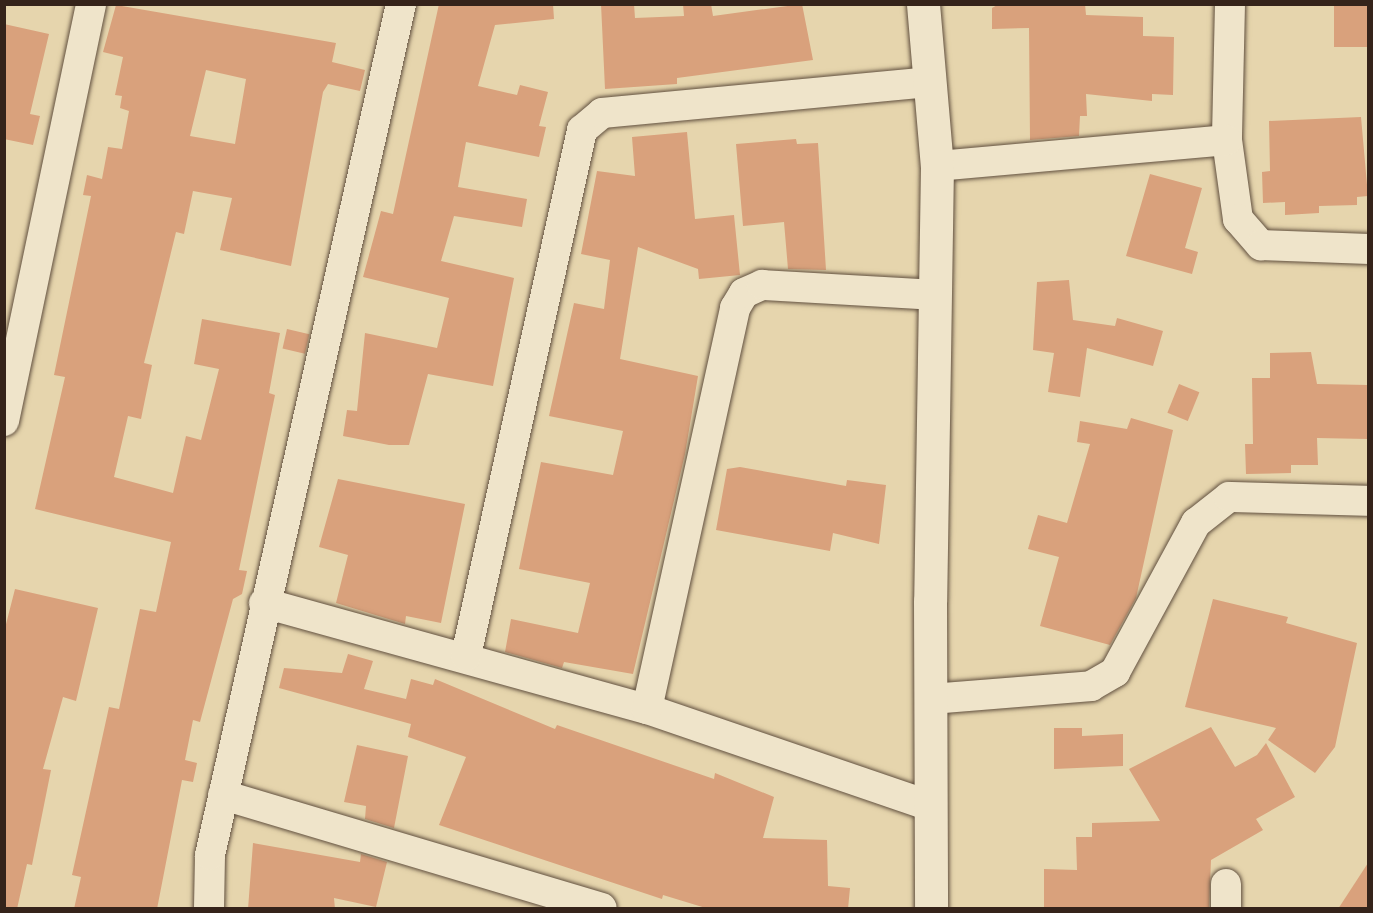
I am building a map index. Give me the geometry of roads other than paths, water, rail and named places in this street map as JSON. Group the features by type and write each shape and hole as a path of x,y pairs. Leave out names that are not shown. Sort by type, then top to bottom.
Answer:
{"street":[{"path":"4,421 91,4"},
{"path":"209,909 210,855 264,603 401,4"},
{"path":"923,4 937,166 931,909"},
{"path":"1230,4 1227,140 1238,219 1251,239 1272,247 1368,249"},
{"path":"466,656 582,130 602,113 929,82"},
{"path":"937,166 1227,140"},
{"path":"646,709 735,308 744,293 762,285 935,295"},
{"path":"931,699 1091,686 1115,672 1196,523 1229,497 1368,501"},
{"path":"264,603 466,656 646,709 931,806"},
{"path":"224,795 601,909"}]}
